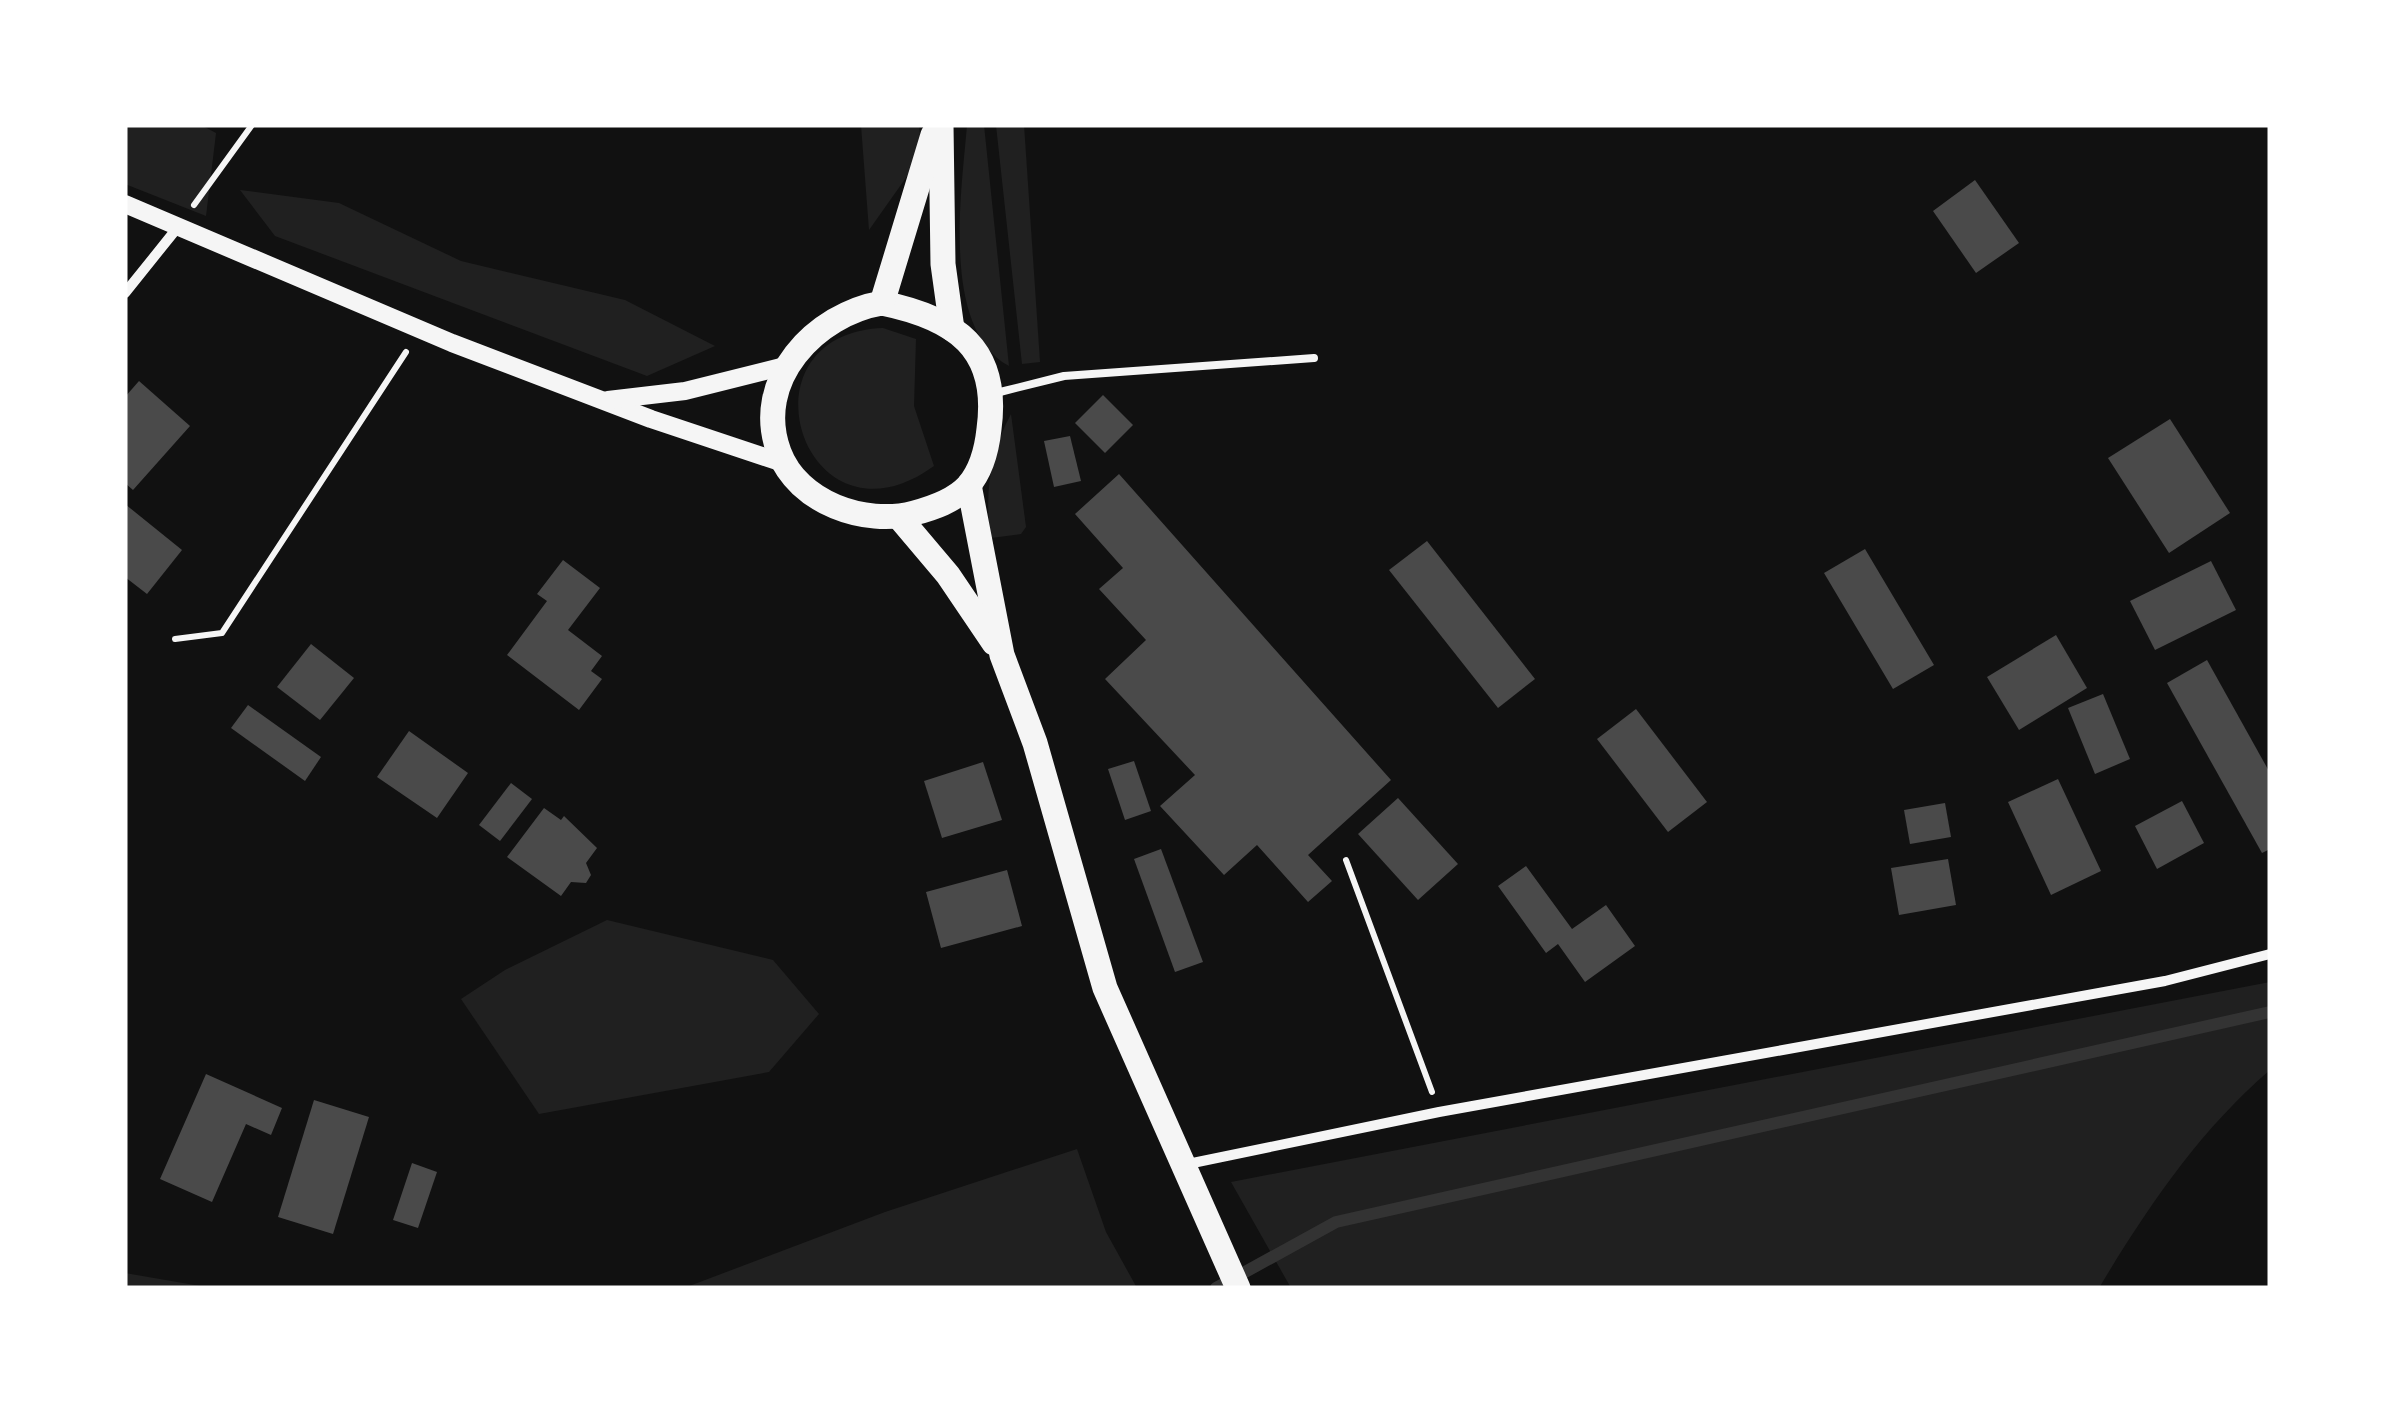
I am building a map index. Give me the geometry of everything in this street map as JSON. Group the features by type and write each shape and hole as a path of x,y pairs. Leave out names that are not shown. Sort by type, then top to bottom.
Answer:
{"main road":[{"path":"882,303 938,125"},
{"path":"938,125 943,264 952,328"},
{"path":"882,303 921,311 952,328 970,341 984,362 992,394 987,446 969,485 937,507 899,517 843,510 810,490 778,450 774,415 798,348 821,327 859,306 882,303"},
{"path":"969,485 1002,655 1035,743 1105,988 1238,1288"},
{"path":"899,517 948,575 1002,655"}],"street":[{"path":"125,204 420,330 786,464"},
{"path":"125,293 178,226"},
{"path":"608,400 685,392 789,366"},
{"path":"1182,1166 1439,1112 2146,984 2270,954"}],"lane":[{"path":"992,394 1064,376 1314,358"}],"path":[{"path":"178,226 252,125"},
{"path":"175,640 222,633 420,330"},
{"path":"1346,860 1439,1112"}],"shaded area":[{"path":"125,125 201,125 216,133 206,216 125,184"},
{"path":"861,125 919,125 922,155 869,230"},
{"path":"967,125 984,125 1009,366 987,348 973,322 964,290 960,220"},
{"path":"996,125 1024,125 1040,362 1022,364"},
{"path":"240,190 339,203 461,261 625,300 715,346 647,376 275,236"},
{"path":"883,328 916,339 914,406 934,466 888,487 850,485 821,465 803,434 799,399 809,365 837,340"},
{"path":"1011,414 1026,527 1021,534 991,538 991,474"},
{"path":"607,920 773,960 819,1014 769,1072 539,1114 461,999 505,970"},
{"path":"2270,982 2270,1070 2197,1145 2099,1288 1291,1288 1231,1182"},
{"path":"1077,1149 1106,1232 1137,1288 684,1288 885,1212"},
{"path":"125,1273 212,1288 125,1288"}],"building":[{"path":"1975,180 2019,243 1976,273 1933,211"},
{"path":"139,381 190,426 133,490 125,483 125,397"},
{"path":"1103,395 1133,425 1105,453 1075,423"},
{"path":"2170,419 2230,513 2169,553 2108,458"},
{"path":"1070,436 1081,481 1054,487 1044,441"},
{"path":"1119,474 1391,780 1308,855 1332,881 1308,902 1257,845 1224,875 1160,806 1195,775 1105,679 1146,640 1099,589 1123,568 1075,514"},
{"path":"125,504 182,550 147,594 125,577"},
{"path":"1427,541 1535,679 1498,708 1389,570"},
{"path":"1865,549 1934,665 1893,689 1824,573"},
{"path":"563,560 600,588 568,630 602,656 591,671 602,679 579,710 507,655 547,601 537,594"},
{"path":"2211,561 2236,610 2155,650 2130,601"},
{"path":"2056,635 2087,688 2019,730 1987,677"},
{"path":"311,644 354,678 320,720 277,687"},
{"path":"2207,660 2270,773 2270,849 2262,853 2167,683"},
{"path":"2103,694 2130,759 2095,774 2068,708"},
{"path":"248,705 321,757 305,781 231,728"},
{"path":"1636,709 1707,802 1668,832 1597,739"},
{"path":"409,731 468,773 437,818 377,777"},
{"path":"1134,761 1151,811 1125,820 1108,769"},
{"path":"983,762 1002,820 942,838 924,781"},
{"path":"2058,779 2101,871 2051,895 2008,802"},
{"path":"511,783 532,799 500,841 479,825"},
{"path":"1398,798 1458,864 1418,900 1358,834"},
{"path":"2182,801 2204,843 2157,869 2135,826"},
{"path":"1945,803 1951,837 1910,844 1904,810"},
{"path":"544,808 561,820 564,816 597,848 586,863 591,875 586,883 571,882 561,896 507,857"},
{"path":"1161,849 1203,962 1175,972 1134,859"},
{"path":"1948,859 1956,905 1899,915 1891,868"},
{"path":"1526,866 1572,929 1606,905 1635,946 1585,982 1558,944 1546,953 1498,886"},
{"path":"1007,870 1022,926 941,948 926,892"},
{"path":"206,1074 282,1108 271,1135 246,1124 212,1202 160,1179"},
{"path":"314,1100 369,1117 333,1234 278,1217"},
{"path":"412,1163 437,1172 418,1228 393,1220"}],"waterway":[{"path":"1216,1288 1336,1222 2270,1012"}]}
